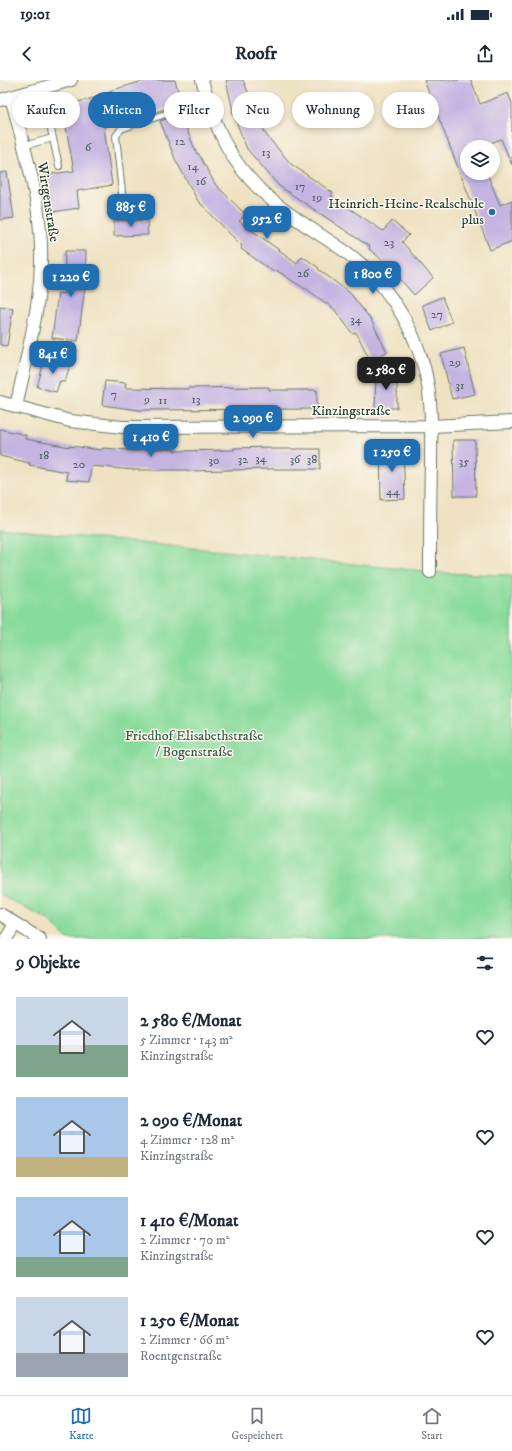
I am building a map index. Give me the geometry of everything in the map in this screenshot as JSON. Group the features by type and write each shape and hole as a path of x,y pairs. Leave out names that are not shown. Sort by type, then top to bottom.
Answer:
{"street":[{"path":"5,98 70,80"},
{"path":"202,80 205,92"},
{"name":"Wirtgenstraße","path":"5,98 23,146 34,189 40,230 40,285 33,327 16,407"},
{"path":"218,128 227,149 250,180 284,211 347,253 360,264 377,280 393,301 410,330 424,367 431,406 430,572"},
{"name":"Kinzingstraße","path":"0,402 70,421 122,427 431,426 512,422"},
{"path":"0,914 40,939"},
{"path":"6,939 15,924"}],"lane":[{"path":"42,88 59,166"},
{"path":"124,212 116,136 121,129 164,114"},
{"path":"23,146 53,138"}],"green space":[{"name":"Friedhof Elisabethstraße / Bogenstraße","path":"0,529 444,573 512,575 512,939 68,939 48,920 0,895"}],"building":[{"path":"147,80 175,80 178,92 164,92 164,109 156,112 156,92 109,91"},
{"path":"226,80 243,80 248,92 232,92 232,107"},
{"name":"Heinrich-Heine-Realschule plus","path":"424,80 471,80 480,104 508,93 512,103 512,165 501,139 460,140 460,173 439,119 439,92 429,92"},
{"path":"88,100 88,128 104,128 112,185 77,191 79,208 52,212 50,197 47,197 44,175 74,171 66,128 80,128 80,102"},
{"path":"164,120 164,128 186,128 197,154 198,153 215,184 246,215 239,221 297,263 302,256 350,293 371,320 387,352 370,360 356,332 353,334 334,309 305,288 276,270 274,272 241,249 242,246 198,201 176,161 160,121"},
{"path":"239,128 263,128 266,135 291,164 333,193 331,196 383,231 392,221 409,235 402,242 433,278 414,295 388,265 369,249 370,247 279,186 247,149"},
{"path":"7,172 14,218 0,220 0,173"},
{"name":"Heinrich-Heine-Realschule plus","path":"463,180 490,180 500,205 512,200 512,241 490,250"},
{"path":"147,220 148,235 114,236 114,221"},
{"path":"65,251 86,251 85,286 78,341 52,338 58,293 64,294"},
{"path":"442,297 452,322 432,331 422,305"},
{"path":"0,306 13,308 7,346 0,345"},
{"path":"464,348 475,394 452,399 441,354"},
{"path":"45,358 70,365 65,382 60,381 56,392 37,387"},
{"path":"376,374 397,374 397,408 375,408"},
{"path":"105,381 126,383 125,388 188,389 269,387 269,390 317,390 317,409 139,410 102,405"},
{"path":"0,429 26,435 25,439 70,447 102,450 103,448 140,451 140,449 174,449 174,451 234,450 234,448 270,447 270,449 320,449 320,469 188,471 134,470 91,466 89,482 66,480 67,472 29,465 30,463 0,456"},
{"path":"453,440 475,440 476,496 454,496"},
{"path":"380,447 403,447 405,499 381,500"}],"place":[{"name":"Heinrich-Heine-Realschule plus","path":"492,212"}]}
